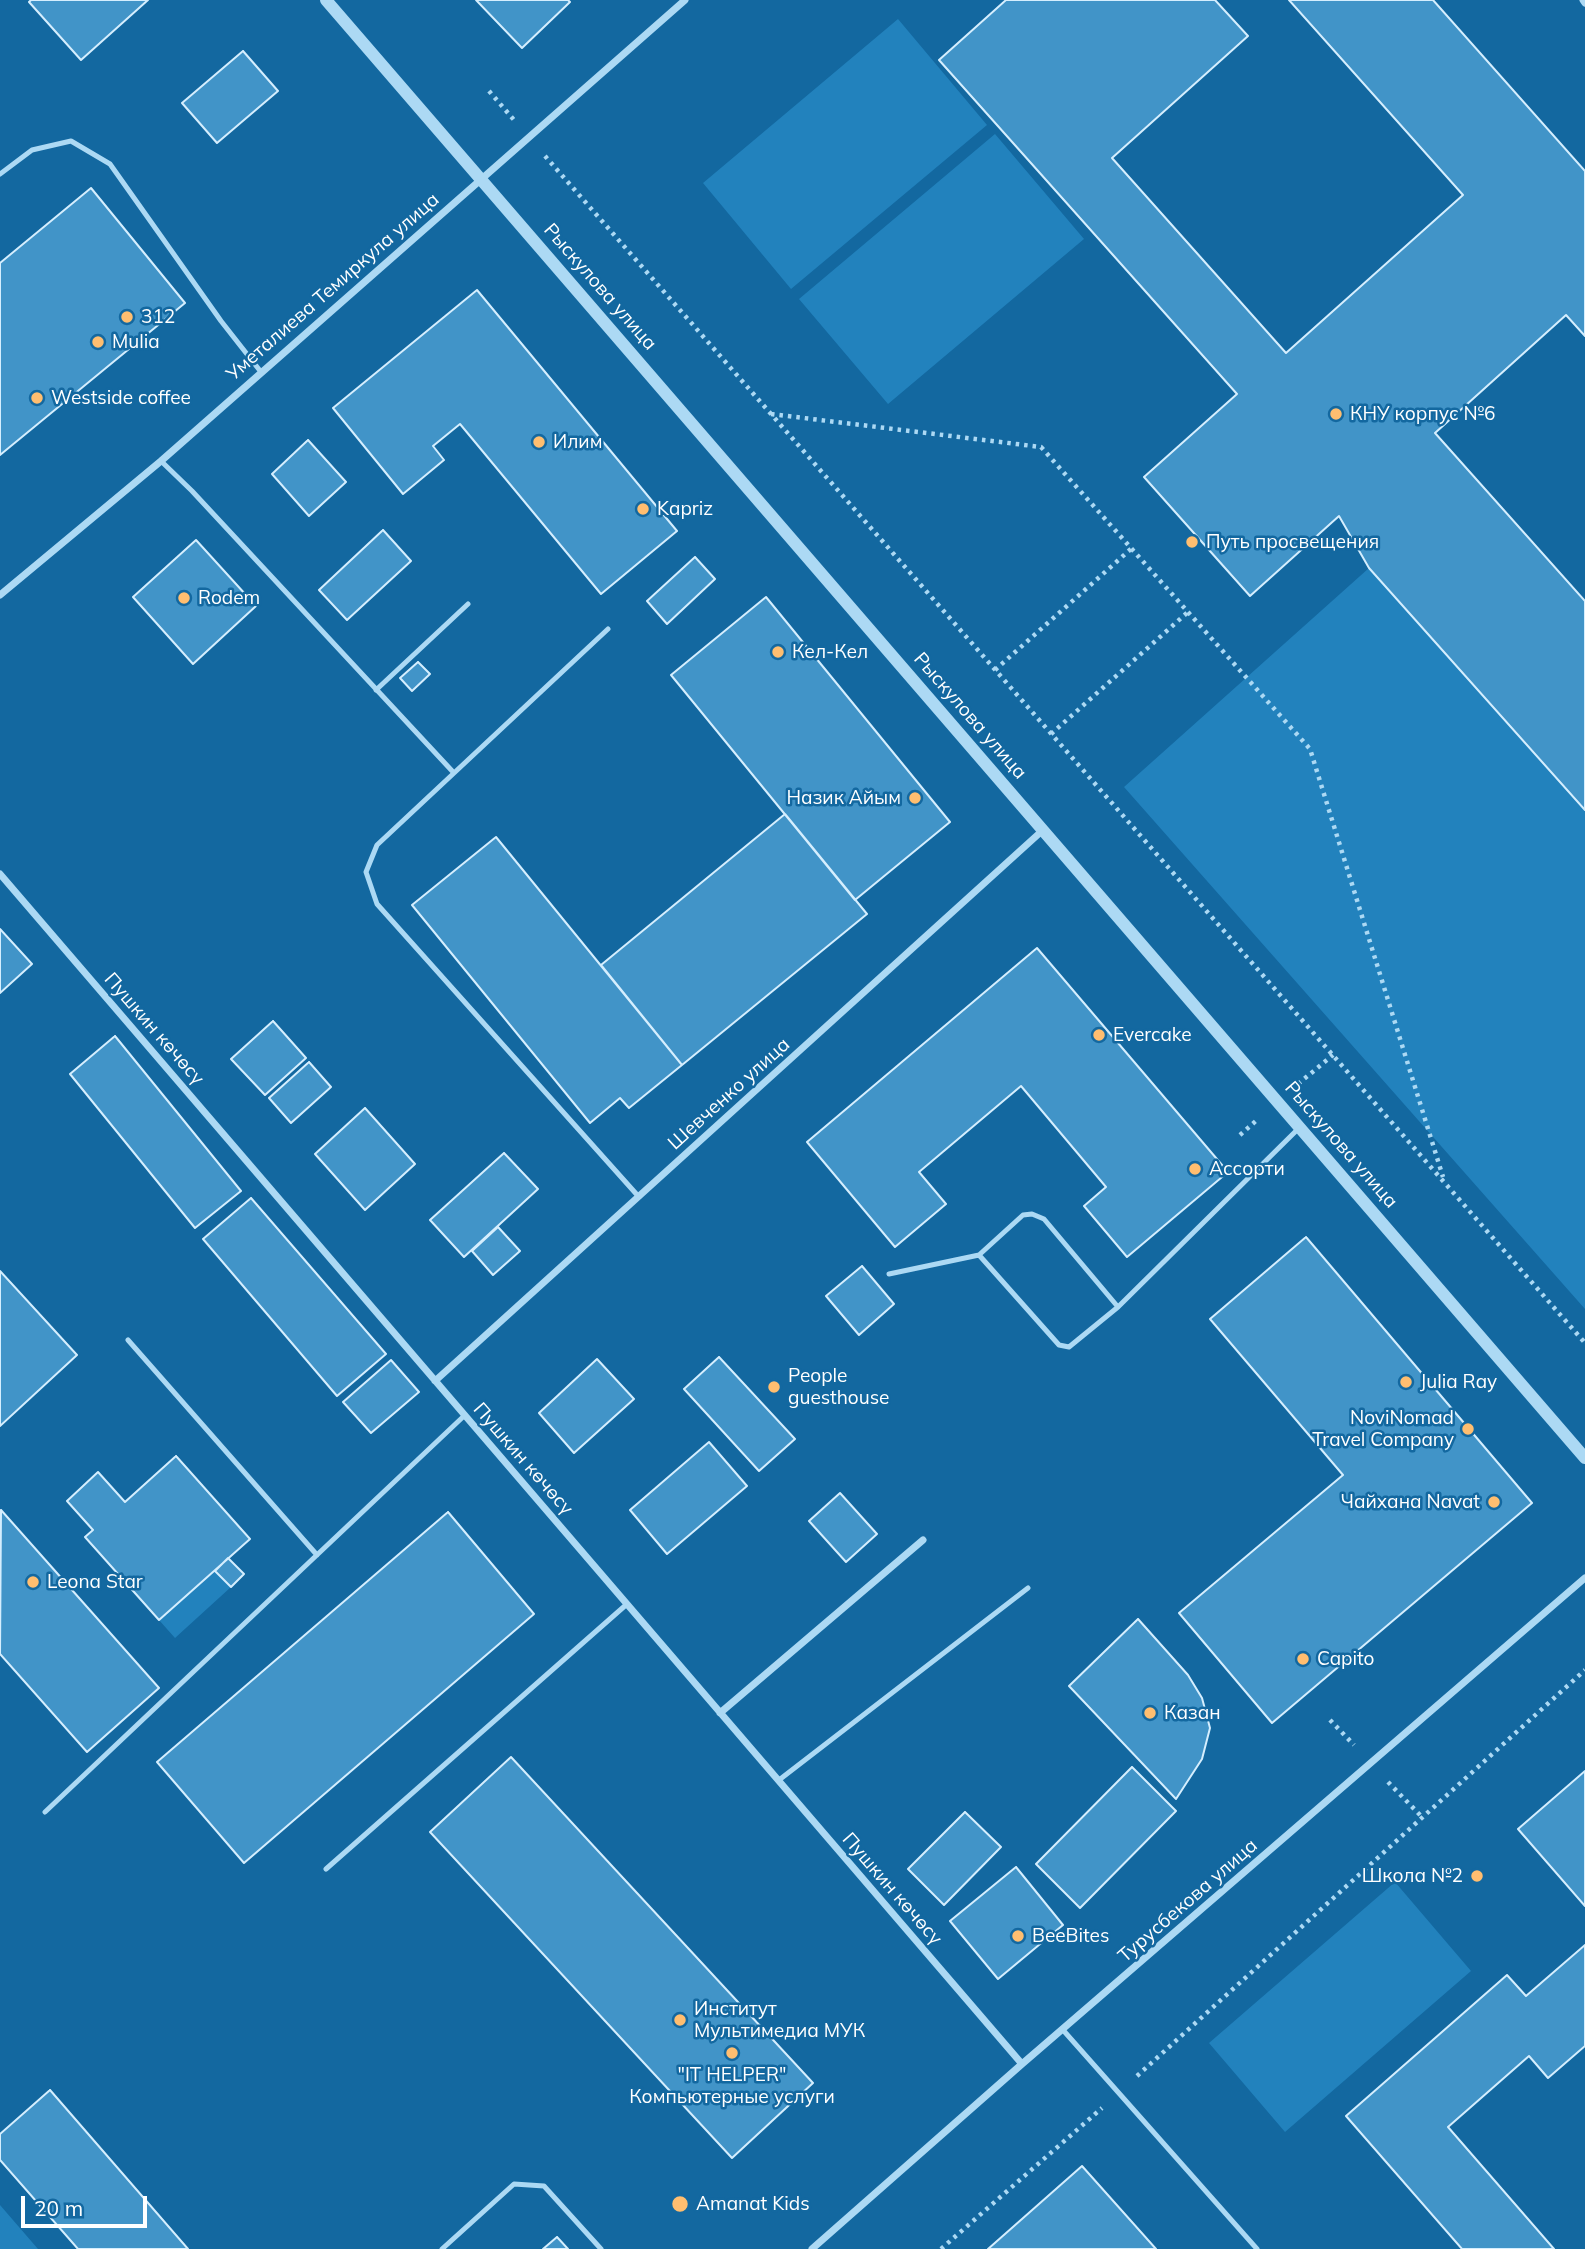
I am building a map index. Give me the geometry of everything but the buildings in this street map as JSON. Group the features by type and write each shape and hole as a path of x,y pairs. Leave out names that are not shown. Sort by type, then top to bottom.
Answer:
{"street":[{"name":"Рыскулова улица","path":"326,0 1585,1458"},
{"name":"Уметалиева Темиркула улица","path":"0,595 160,461 685,0"},
{"name":"Шевченко улица","path":"435,1381 1043,830"},
{"name":"Пушкин көчөсү","path":"0,874 1022,2064"},
{"path":"720,1713 923,1540"},
{"name":"Турусбекова улица","path":"812,2249 1585,1578"}],"lane":[{"path":"0,174 32,150 71,141 110,164 221,321 261,372"},
{"path":"160,461 192,491 454,773"},
{"path":"376,690 468,604"},
{"path":"608,629 377,845 366,872 377,904 639,1197"},
{"path":"979,1255 1059,1345 1069,1347 1118,1307 1300,1127"},
{"path":"889,1274 979,1255 1023,1215 1032,1214 1044,1219 1118,1307"},
{"path":"128,1340 317,1555"},
{"path":"45,1812 465,1415"},
{"path":"779,1780 1028,1588"},
{"path":"326,1868 627,1604"},
{"path":"1063,2030 1257,2249"},
{"path":"442,2249 514,2184 544,2186 601,2249"}],"path":[{"path":"489,91 1585,1343"},
{"path":"770,414 1041,447 1310,749 1444,1181"},
{"path":"995,670 1132,548"},
{"path":"1051,734 1188,612"},
{"path":"941,2249 1119,2093 1585,1670"}],"shaded area":[{"path":"898,19 987,125 791,289 703,183"},
{"path":"995,134 1084,239 888,404 799,299"},
{"path":"1369,568 1585,810 1585,1309 1124,787"},
{"path":"215,1571 231,1587 175,1638 159,1620"},
{"path":"1395,1882 1471,1971 1285,2132 1209,2043"},
{"path":"0,2205 38,2249 0,2249"}],"place":[{"name":"312","path":"127,317"},
{"name":"Mulia","path":"98,342"},
{"name":"Westside coffee","path":"37,398"},
{"name":"КНУ корпус №6","path":"1336,414"},
{"name":"Илим","path":"539,442"},
{"name":"Kapriz","path":"643,509"},
{"name":"Путь просвещения","path":"1192,542"},
{"name":"Rodem","path":"184,598"},
{"name":"Кел-Кел","path":"778,652"},
{"name":"Назик Айым","path":"915,798"},
{"name":"Evercake","path":"1099,1035"},
{"name":"Ассорти","path":"1195,1169"},
{"name":"Julia Ray","path":"1406,1382"},
{"name":"People guesthouse","path":"774,1387"},
{"name":"NoviNomad Travel Company","path":"1468,1429"},
{"name":"Чайхана Navat","path":"1494,1502"},
{"name":"Leona Star","path":"33,1582"},
{"name":"Capito","path":"1303,1659"},
{"name":"Казан","path":"1150,1713"},
{"name":"Школа №2","path":"1477,1876"},
{"name":"BeeBites","path":"1018,1936"},
{"name":"Институт Мультимедиа МУК","path":"680,2020"},
{"name":"\"IT HELPER\" Компьютерные услуги","path":"732,2053"},
{"name":"Amanat Kids","path":"680,2204"}]}
